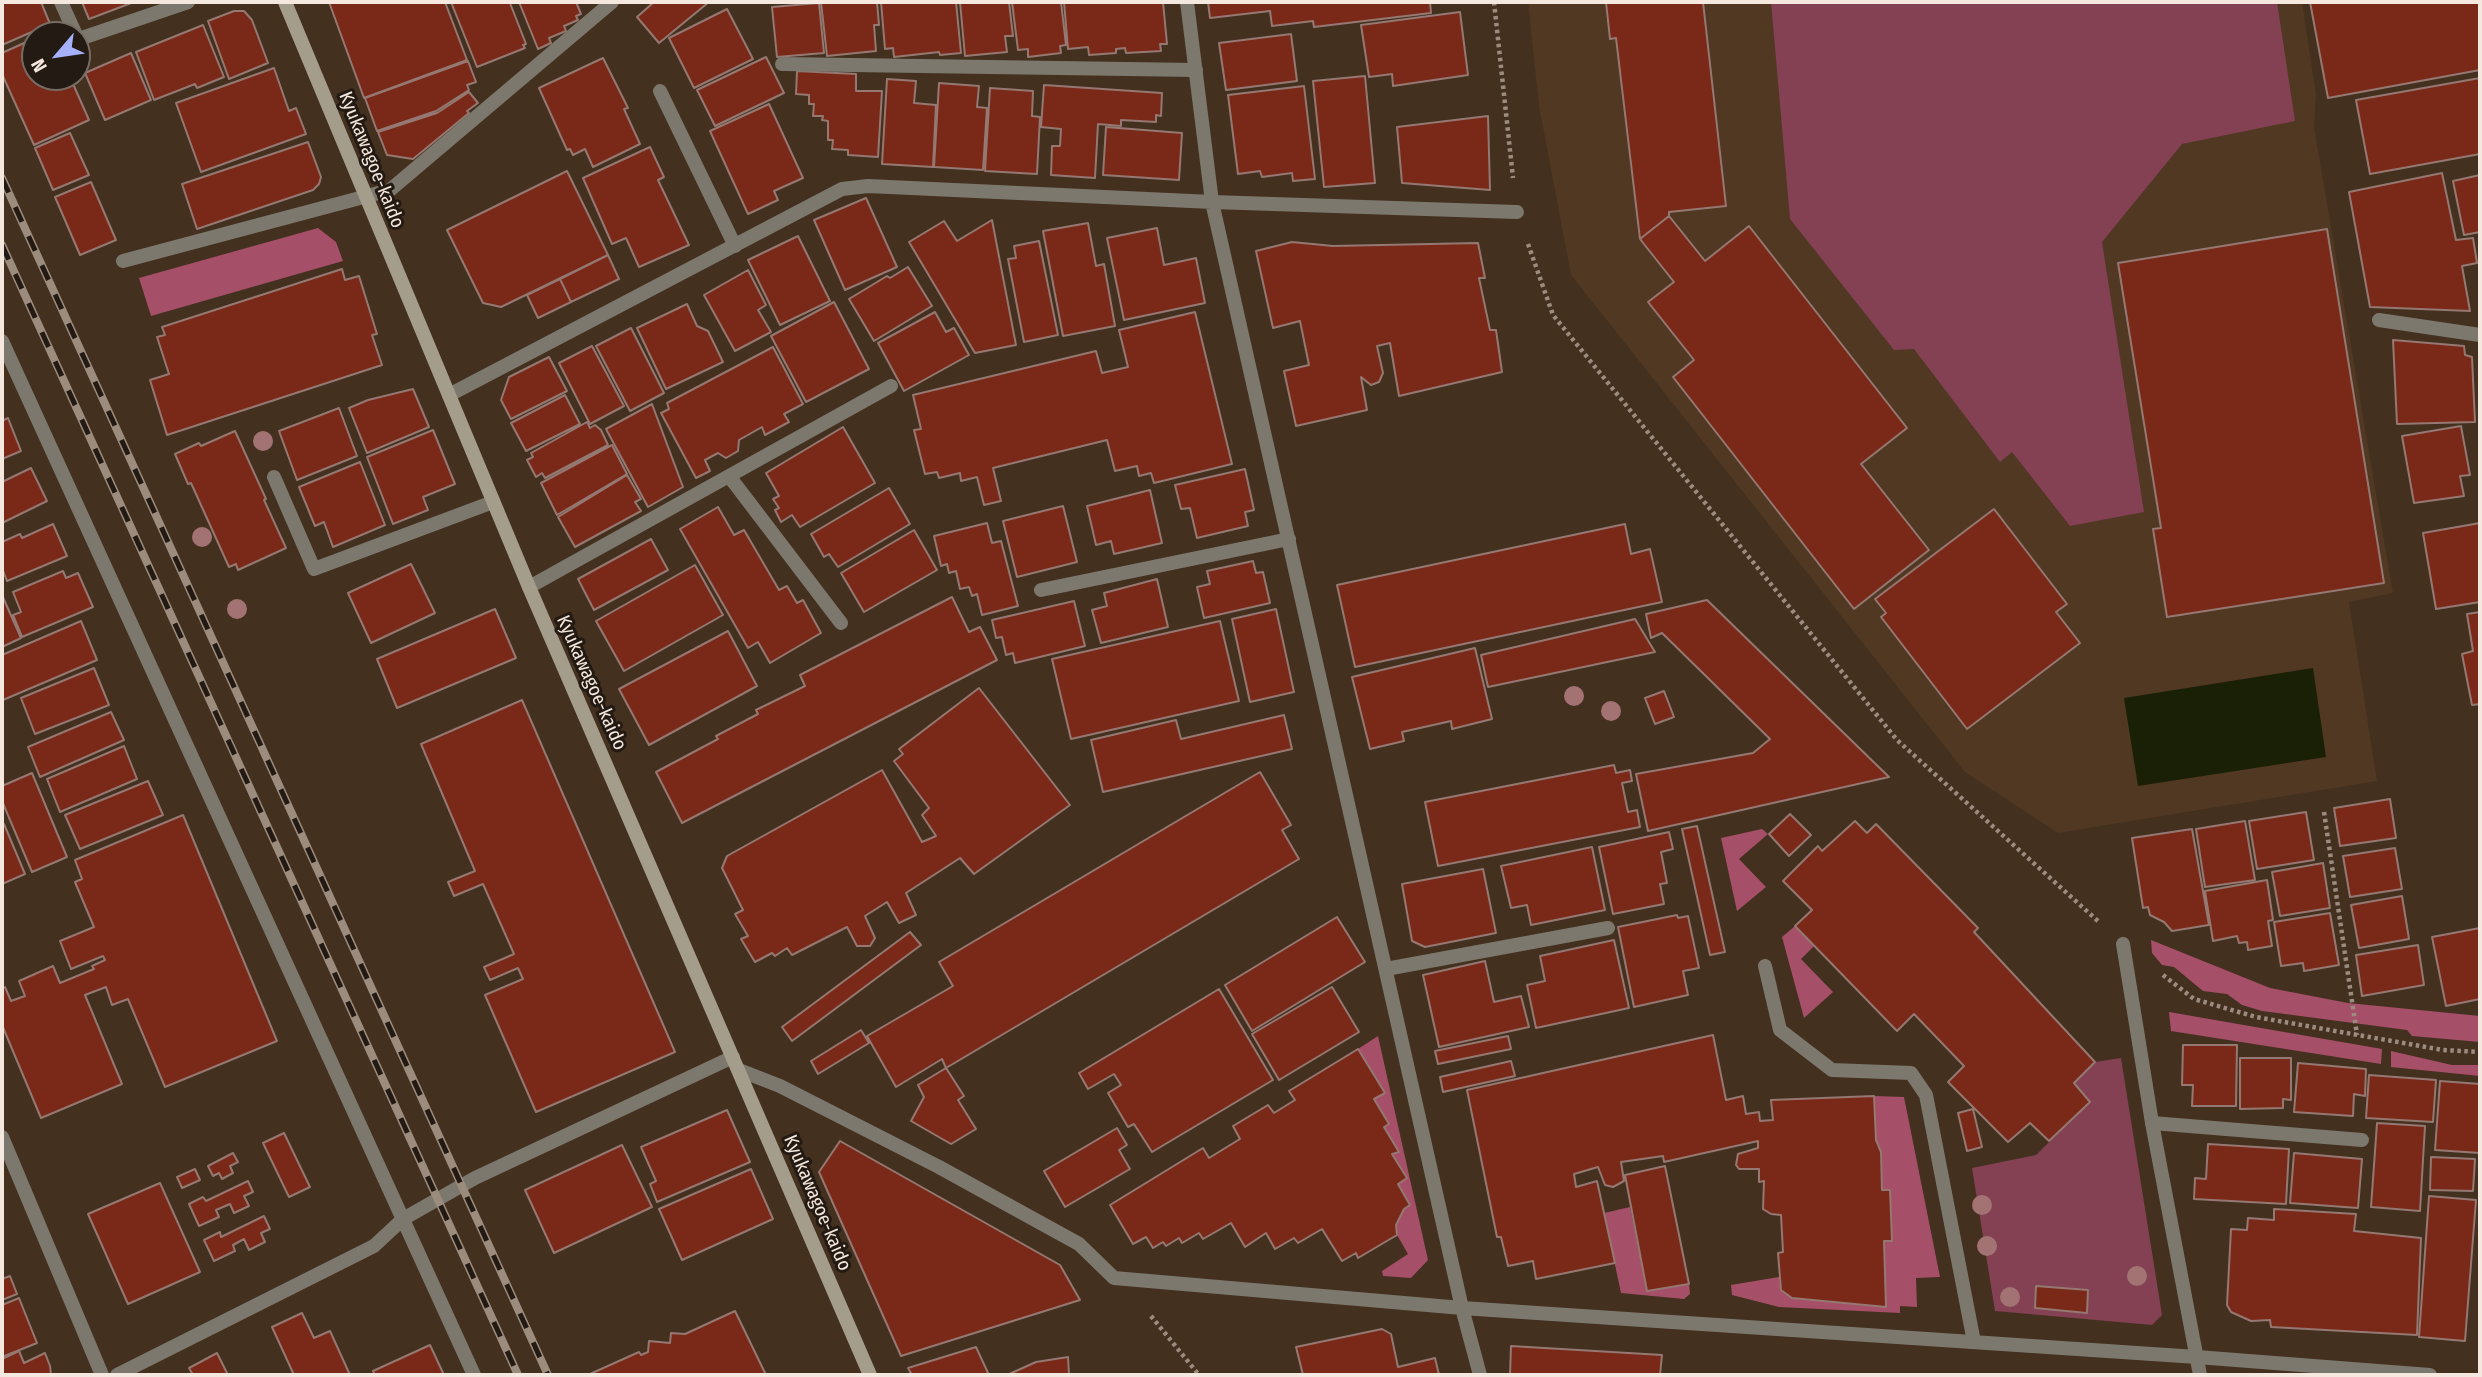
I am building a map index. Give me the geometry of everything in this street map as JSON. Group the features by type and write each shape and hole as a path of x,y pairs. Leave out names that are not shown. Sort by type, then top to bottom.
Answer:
{"street":[{"path":"61,2 70,21"},
{"path":"91,35 188,2"},
{"name":"Kyukawagoe-kaido","path":"285,2 529,587 870,1375"},
{"path":"123,261 390,190 612,2"},
{"path":"1187,2 1212,201 1462,1308 1480,1375"},
{"path":"782,64 1196,69"},
{"path":"660,91 735,246"},
{"path":"449,396 842,189 868,186 1517,212"},
{"path":"2379,320 2480,335"},
{"path":"2,341 474,1375"},
{"path":"529,587 891,386"},
{"path":"729,476 841,623"},
{"path":"274,477 314,569 493,502"},
{"path":"1041,590 1289,538"},
{"path":"1386,969 1608,928"},
{"path":"2123,944 2152,1123 2200,1375"},
{"path":"1765,966 1780,1030 1832,1070 1911,1073 1926,1095 1974,1342"},
{"path":"117,1375 374,1246 403,1219 475,1178 736,1064 939,1167 1079,1244 1114,1278 1462,1308 2430,1375"},
{"path":"2152,1123 2362,1140"},
{"path":"2,1137 102,1375"}],"path":[{"path":"1494,2 1517,212 1553,315 1897,740 2123,944 2193,999 2256,1017 2444,1050 2480,1052"},
{"path":"2324,812 2357,1035"},
{"path":"1120,1278 1199,1375"}],"shaded area":[{"path":"1528,2 2302,2 2316,94 2314,127 2393,593 2349,602 2377,781 2058,833 1965,772 1571,275 1539,106"},
{"path":"1771,2 2277,2 2295,121 2182,144 2102,242 2144,512 2070,526 2012,452 2000,462 1914,349 1894,350 1790,219"},
{"path":"318,228 336,242 343,261 151,316 139,278"},
{"path":"2313,668 2326,757 2138,786 2124,698"},
{"path":"1762,829 1768,834 1739,859 1766,887 1737,911 1721,838"},
{"path":"1795,926 1814,946 1801,959 1833,992 1804,1018 1782,937"},
{"path":"2151,940 2270,988 2348,1003 2480,1016 2480,1042 2412,1036 2407,1030 2262,1011 2242,1005 2227,994 2203,991 2174,967 2162,965 2152,953"},
{"path":"2169,1012 2382,1049 2381,1064 2171,1031"},
{"path":"1378,1036 1428,1260 1411,1278 1383,1276 1382,1271 1408,1254 1397,1235 1396,1225 1404,1209 1410,1205 1398,1184 1407,1178 1392,1154 1398,1152 1384,1127 1389,1124 1374,1099 1384,1093 1358,1049"},
{"path":"2391,1051 2452,1065 2480,1065 2480,1076 2391,1067"},
{"path":"2121,1058 2162,1315 2152,1325 1995,1311 1972,1168 2036,1155 2090,1102 2074,1083 2095,1062"},
{"path":"1874,1096 1904,1097 1940,1277 1916,1278 1917,1307 1900,1306 1900,1313 1779,1307 1732,1295 1731,1285 1779,1277 1781,1290 1792,1298 1886,1306 1884,1241 1892,1240 1890,1191 1882,1190"},
{"path":"1630,1207 1647,1290 1689,1284 1690,1294 1684,1299 1621,1293 1604,1213"}],"building":[{"path":"2,2 41,2 49,21 21,21 21,37 2,45"},
{"path":"82,2 134,2 89,19"},
{"path":"329,2 445,2 467,60 364,98"},
{"path":"451,2 510,3 526,44 523,45 525,48 477,67"},
{"path":"519,2 576,2 581,14 576,16 578,20 564,26 566,31 549,38 551,43 538,49"},
{"path":"654,2 709,2 659,43 637,17"},
{"path":"821,2 877,2 879,25 874,25 876,51 827,56"},
{"path":"881,2 956,2 961,53 940,55 939,52 894,57 893,48 885,49"},
{"path":"960,2 1009,2 1013,36 1005,36 1007,52 965,56"},
{"path":"1012,2 1061,2 1066,45 1060,46 1061,53 1028,57 1028,49 1018,50"},
{"path":"1064,2 1163,2 1167,44 1160,44 1161,51 1126,53 1125,48 1116,49 1116,53 1089,55 1088,47 1068,49"},
{"path":"1208,2 1430,2 1431,13 1314,27 1313,21 1272,26 1270,11 1210,18"},
{"path":"1606,2 1703,2 1726,206 1669,212 1669,216 1640,239 1616,38 1610,39"},
{"path":"2310,2 2480,2 2480,70 2328,98"},
{"path":"819,3 824,53 777,57 772,7"},
{"path":"727,9 753,59 694,88 669,38"},
{"path":"234,11 244,11 252,20 268,63 229,79 208,21"},
{"path":"1460,12 1468,75 1393,86 1392,74 1369,77 1361,25"},
{"path":"203,25 224,77 197,88 195,84 154,100 136,52"},
{"path":"1291,34 1297,81 1226,90 1219,43"},
{"path":"21,44 21,91 76,91 89,120 34,145 2,74 2,53"},
{"path":"131,53 151,100 105,120 91,87 91,70"},
{"path":"766,57 784,93 715,126 697,90"},
{"path":"603,58 628,108 624,109 640,144 593,167 585,149 573,155 570,149 567,150 539,88"},
{"path":"468,61 476,82 467,85 469,90 436,111 377,131 365,98"},
{"path":"274,68 289,111 296,108 306,134 201,172 176,103"},
{"path":"797,71 856,74 856,91 882,91 878,157 848,155 848,150 832,149 833,140 828,140 828,121 822,120 823,116 813,116 814,104 809,104 809,95 796,94"},
{"path":"1365,76 1375,183 1324,187 1313,81"},
{"path":"2480,78 2480,154 2370,174 2356,100"},
{"path":"887,79 916,81 914,103 936,105 933,167 882,164"},
{"path":"939,83 979,86 977,107 987,108 983,170 934,167"},
{"path":"1044,85 1162,93 1161,116 1156,115 1156,122 1121,120 1121,126 1098,124 1095,178 1051,175 1052,146 1060,146 1061,129 1041,127"},
{"path":"1304,86 1315,179 1293,181 1292,173 1262,177 1260,171 1238,174 1228,95"},
{"path":"990,88 1033,91 1032,116 1040,117 1037,174 985,171"},
{"path":"469,92 478,103 413,159 387,155 378,132 437,113"},
{"path":"769,104 803,178 774,191 778,200 748,214 710,131"},
{"path":"1488,116 1490,190 1402,183 1397,127"},
{"path":"1106,127 1182,133 1179,180 1103,175"},
{"path":"70,133 89,175 53,190 35,148"},
{"path":"308,142 321,177 313,190 197,229 182,184"},
{"path":"650,147 664,177 658,180 689,245 639,267 626,238 612,244 583,178"},
{"path":"567,171 608,255 501,307 483,303 447,230"},
{"path":"2442,173 2456,240 2473,238 2477,263 2462,266 2470,311 2370,307 2349,192"},
{"path":"2480,175 2480,232 2464,235 2453,181"},
{"path":"91,182 116,240 80,255 55,197"},
{"path":"866,198 897,267 845,290 814,220"},
{"path":"1669,216 1705,261 1749,226 1907,428 1861,464 1929,550 1854,609 1673,377 1694,360 1648,302 1674,282 1640,239"},
{"path":"992,220 1016,345 975,353 909,242 944,221 957,241"},
{"path":"1088,223 1096,266 1104,264 1115,326 1063,336 1043,231"},
{"path":"1157,228 1164,265 1196,258 1205,303 1124,320 1107,238"},
{"path":"2327,229 2384,583 2167,617 2153,529 2161,528 2118,263"},
{"path":"798,236 830,301 780,325 748,260"},
{"path":"1039,241 1058,335 1024,342 1008,259 1016,258 1014,246"},
{"path":"1292,242 1333,246 1478,243 1485,278 1479,278 1490,330 1496,330 1502,372 1399,396 1390,343 1377,346 1383,373 1379,382 1371,385 1361,377 1367,410 1296,426 1284,371 1309,365 1300,321 1273,328 1256,251"},
{"path":"608,255 619,279 571,302 560,279"},
{"path":"908,267 932,306 874,341 849,299 887,276 890,278"},
{"path":"342,269 345,280 359,276 377,334 372,335 382,365 167,435 150,380 169,374 157,337 165,335 162,327"},
{"path":"748,270 766,305 758,310 771,332 735,351 704,295"},
{"path":"560,279 571,302 538,318 527,295"},
{"path":"834,302 869,369 806,402 771,336"},
{"path":"687,304 697,326 708,331 723,362 666,389 637,328"},
{"path":"935,312 946,332 954,328 969,355 904,391 878,343"},
{"path":"1195,312 1232,464 1154,483 1151,473 1139,476 1137,466 1115,471 1107,440 993,468 1001,501 984,505 977,477 961,481 960,473 939,478 937,472 925,474 914,430 921,429 913,395 1096,351 1102,373 1128,367 1119,330"},
{"path":"631,328 664,393 630,411 596,346"},
{"path":"2393,340 2464,346 2465,355 2472,357 2475,422 2397,424"},
{"path":"592,346 624,406 590,424 559,363"},
{"path":"773,347 803,404 784,414 789,422 765,435 762,427 739,440 738,451 726,458 718,453 705,460 710,471 696,478 661,413 669,409 667,403"},
{"path":"549,357 567,391 511,419 501,400 509,377"},
{"path":"413,389 429,427 367,453 349,408 368,400"},
{"path":"565,395 580,424 526,451 511,423"},
{"path":"652,404 683,487 648,507 606,429"},
{"path":"339,408 357,456 297,480 279,431"},
{"path":"8,418 21,451 2,459 2,421"},
{"path":"587,422 590,428 595,425 601,430 608,445 545,478 542,473 536,477 527,460 533,457 531,453"},
{"path":"2461,426 2470,475 2460,476 2464,496 2414,503 2402,436"},
{"path":"843,427 875,483 800,527 792,515 781,522 775,510 779,508 773,499 779,496 766,473"},
{"path":"433,430 455,484 423,497 428,510 393,524 367,457"},
{"path":"235,431 286,548 238,570 236,564 229,567 175,454"},
{"path":"612,445 627,474 557,515 541,483"},
{"path":"360,462 385,525 333,547 324,522 315,526 299,487"},
{"path":"31,468 47,501 2,523 2,482"},
{"path":"1245,469 1254,510 1245,512 1248,526 1197,538 1190,508 1181,509 1175,485"},
{"path":"627,475 641,499 635,502 641,511 575,547 558,517"},
{"path":"889,488 910,524 838,567 829,554 824,557 811,534"},
{"path":"1150,490 1162,543 1114,554 1111,541 1096,545 1087,506"},
{"path":"1063,506 1077,562 1017,577 1003,521"},
{"path":"718,507 734,535 744,530 779,590 787,586 797,603 803,600 821,633 770,663 758,642 748,648 680,529"},
{"path":"1994,509 2067,604 2056,612 2080,643 1967,729 1881,617 1886,613 1875,599"},
{"path":"987,523 992,543 1001,541 1018,606 982,615 977,594 972,596 969,587 960,589 956,571 949,573 947,564 941,566 934,536"},
{"path":"2480,523 2480,602 2436,609 2423,533"},
{"path":"53,524 67,556 7,581 2,568 2,542 20,534 22,538"},
{"path":"1625,524 1631,554 1650,549 1662,602 1355,667 1337,585"},
{"path":"914,530 937,570 864,612 841,573"},
{"path":"651,539 668,570 594,610 578,579"},
{"path":"1253,561 1256,573 1263,572 1270,603 1204,618 1197,587 1210,584 1207,571"},
{"path":"411,564 435,613 371,643 348,593"},
{"path":"695,565 723,615 624,671 596,621"},
{"path":"63,571 66,578 78,573 93,607 22,637 13,615 21,612 13,592"},
{"path":"1157,579 1168,627 1101,643 1092,610 1107,606 1104,593"},
{"path":"2,595 21,638 2,647"},
{"path":"952,597 969,632 980,627 997,660 682,823 656,772 718,739 716,736 758,714 756,710 805,686 800,675"},
{"path":"1707,600 1889,777 1648,831 1636,774 1753,753 1770,739 1662,633 1651,638 1646,614"},
{"path":"1074,601 1085,646 1015,663 1013,653 1006,655 1002,637 996,638 992,620"},
{"path":"495,609 516,658 397,708 377,659"},
{"path":"1276,609 1294,692 1250,702 1232,619"},
{"path":"2480,612 2480,704 2472,705 2462,654 2473,651 2467,614"},
{"path":"1635,619 1655,652 1488,687 1481,655"},
{"path":"81,621 97,660 3,700 2,655"},
{"path":"1220,621 1239,701 1071,739 1052,659"},
{"path":"728,631 757,686 649,745 619,689"},
{"path":"1475,648 1492,719 1452,729 1451,721 1402,732 1404,741 1370,749 1352,677"},
{"path":"94,668 109,705 35,734 21,698"},
{"path":"979,688 1070,805 974,874 960,858 906,893 916,915 899,923 887,902 865,916 875,938 870,946 857,946 847,927 792,955 787,948 775,956 772,953 755,962 741,939 748,936 735,914 743,910 722,868 727,856 882,770 922,842 936,836 922,815 929,808 894,761 903,754 899,749"},
{"path":"1664,691 1674,717 1655,724 1645,698"},
{"path":"522,700 675,1052 536,1112 485,995 523,979 518,968 490,980 484,967 514,954 483,884 454,896 448,882 475,871 421,744"},
{"path":"111,712 124,740 40,777 28,747"},
{"path":"1284,715 1292,749 1103,792 1091,740 1176,720 1181,739"},
{"path":"124,746 137,779 60,812 47,779"},
{"path":"1614,765 1616,773 1630,770 1632,781 1622,783 1628,812 1637,810 1640,827 1438,866 1425,802"},
{"path":"1260,772 1291,825 1282,830 1299,859 946,1068 942,1059 896,1087 867,1036 953,986 939,962"},
{"path":"32,773 67,857 32,872 2,801 2,786"},
{"path":"148,781 163,815 80,849 65,815"},
{"path":"2390,799 2396,838 2340,846 2334,808"},
{"path":"2306,812 2314,860 2257,869 2249,821"},
{"path":"1790,814 1811,835 1789,856 1769,834"},
{"path":"183,815 277,1041 165,1087 128,999 112,1005 106,987 85,995 122,1084 41,1118 2,1025 2,989 5,987 11,1001 25,996 19,981 53,966 60,983 94,969 92,966 105,960 103,956 71,969 60,941 94,927 75,882 82,879 75,860"},
{"path":"1855,821 1867,833 1876,824 1978,928 1974,932 2095,1062 2074,1083 2090,1102 2049,1141 2030,1123 2008,1142 1948,1082 1964,1066 1914,1014 1897,1031 1795,926 1812,910 1783,881 1818,846 1822,851"},
{"path":"2245,821 2255,880 2205,887 2196,829"},
{"path":"4,824 25,874 2,884 2,825"},
{"path":"1697,826 1725,952 1710,955 1682,829"},
{"path":"2192,829 2209,925 2172,931 2164,922 2150,915 2148,907 2143,908 2132,838"},
{"path":"1669,832 1673,849 1661,852 1667,883 1660,884 1664,904 1613,914 1599,847"},
{"path":"1592,847 1605,910 1531,925 1527,905 1511,908 1501,866"},
{"path":"2395,848 2402,889 2350,897 2343,856"},
{"path":"2323,863 2330,908 2280,916 2272,872"},
{"path":"1483,869 1496,933 1425,947 1412,941 1402,884"},
{"path":"2267,880 2273,920 2268,921 2272,946 2248,950 2247,942 2239,943 2237,936 2213,941 2205,891"},
{"path":"2402,896 2409,939 2359,948 2351,905"},
{"path":"2330,913 2339,965 2304,971 2303,963 2281,966 2274,922"},
{"path":"1677,915 1678,918 1688,916 1699,968 1683,971 1688,995 1634,1007 1618,927"},
{"path":"1337,917 1365,962 1252,1031 1225,985"},
{"path":"2480,928 2480,999 2446,1006 2432,937"},
{"path":"910,932 921,945 792,1041 782,1027"},
{"path":"1614,940 1629,1008 1536,1028 1527,985 1545,981 1540,956"},
{"path":"2418,945 2424,985 2362,996 2356,955"},
{"path":"1485,961 1494,1002 1521,996 1529,1027 1439,1047 1423,975"},
{"path":"1332,987 1359,1032 1279,1080 1252,1034"},
{"path":"1219,989 1273,1080 1152,1152 1134,1124 1128,1127 1108,1093 1121,1085 1114,1074 1088,1089 1079,1073"},
{"path":"861,1030 869,1043 818,1074 811,1061"},
{"path":"1713,1035 1726,1100 1743,1096 1746,1114 1759,1112 1760,1121 1773,1120 1771,1100 1874,1096 1876,1140 1881,1152 1882,1190 1890,1190 1892,1241 1884,1241 1886,1307 1792,1298 1781,1290 1778,1253 1783,1252 1781,1215 1771,1214 1763,1209 1764,1181 1759,1182 1759,1169 1739,1169 1736,1165 1738,1154 1758,1148 1758,1141 1664,1162 1663,1156 1621,1162 1624,1181 1613,1187 1605,1185 1598,1167 1574,1174 1576,1187 1597,1181 1615,1263 1536,1279 1533,1261 1508,1266 1501,1237 1497,1237 1467,1090"},
{"path":"1508,1036 1511,1049 1438,1064 1435,1051"},
{"path":"2183,1045 2237,1045 2236,1106 2192,1106 2193,1085 2182,1085"},
{"path":"1358,1049 1385,1093 1374,1099 1389,1124 1384,1127 1399,1152 1392,1154 1407,1178 1398,1184 1410,1205 1404,1209 1396,1225 1397,1235 1358,1258 1356,1253 1342,1261 1322,1229 1298,1243 1294,1238 1275,1249 1266,1233 1245,1247 1231,1223 1203,1239 1199,1233 1182,1243 1179,1238 1166,1246 1163,1242 1153,1248 1146,1237 1133,1244 1110,1205 1203,1148 1209,1158 1240,1139 1233,1126 1268,1105 1274,1113 1295,1100 1289,1091"},
{"path":"2240,1058 2291,1058 2291,1100 2283,1099 2283,1108 2240,1109"},
{"path":"1511,1061 1515,1076 1443,1092 1440,1077"},
{"path":"2298,1063 2366,1069 2365,1096 2354,1094 2353,1116 2294,1112"},
{"path":"946,1068 964,1096 958,1100 976,1129 951,1144 911,1121 924,1097 918,1085"},
{"path":"2369,1075 2436,1080 2433,1122 2366,1118"},
{"path":"2440,1081 2480,1084 2480,1153 2435,1150"},
{"path":"1973,1109 1982,1147 1967,1151 1958,1113"},
{"path":"727,1110 750,1162 657,1202 650,1184 656,1181 641,1147"},
{"path":"2377,1123 2425,1126 2420,1211 2371,1207"},
{"path":"1117,1128 1127,1145 1119,1150 1130,1169 1065,1207 1044,1171"},
{"path":"284,1133 310,1187 289,1197 263,1143"},
{"path":"840,1141 1060,1265 1080,1300 901,1356 819,1172"},
{"path":"2208,1144 2289,1149 2286,1204 2194,1199 2195,1178 2206,1179"},
{"path":"622,1145 652,1207 554,1253 525,1190"},
{"path":"233,1153 238,1162 230,1166 233,1173 222,1179 219,1173 213,1176 208,1166"},
{"path":"2294,1153 2362,1159 2358,1208 2290,1203"},
{"path":"2431,1157 2475,1159 2473,1191 2430,1190"},
{"path":"1665,1166 1689,1284 1647,1291 1625,1175"},
{"path":"195,1169 200,1180 182,1188 177,1177"},
{"path":"751,1169 773,1219 682,1260 659,1209"},
{"path":"248,1181 253,1192 244,1196 249,1206 234,1213 230,1204 216,1210 219,1217 199,1226 189,1204 203,1197 206,1201"},
{"path":"160,1183 200,1272 128,1304 88,1214"},
{"path":"2429,1196 2476,1200 2465,1341 2419,1337"},
{"path":"2274,1209 2356,1214 2354,1231 2421,1238 2417,1335 2271,1327 2270,1320 2251,1321 2231,1312 2227,1305 2231,1229 2247,1230 2248,1218 2274,1220"},
{"path":"264,1216 270,1229 261,1233 265,1242 249,1250 244,1239 233,1245 235,1251 214,1261 204,1240 220,1232 221,1237"},
{"path":"10,1276 17,1294 2,1300 2,1279"},
{"path":"2036,1286 2088,1290 2087,1313 2035,1308"},
{"path":"19,1298 37,1343 2,1357 2,1305"},
{"path":"735,1311 766,1375 590,1374 639,1352 641,1355 648,1352 649,1341 670,1343 671,1333 685,1334"},
{"path":"302,1313 314,1338 330,1331 350,1375 294,1375 272,1327"},
{"path":"1382,1329 1391,1334 1398,1367 1435,1358 1439,1375 1303,1375 1296,1347"},
{"path":"430,1345 444,1375 375,1375 373,1371"},
{"path":"1511,1346 1662,1355 1660,1375 1510,1375"},
{"path":"976,1347 989,1375 912,1375 908,1368"},
{"path":"19,1351 24,1363 45,1353 51,1375 2,1375 2,1359"},
{"path":"217,1353 228,1375 193,1375 189,1368"},
{"path":"1068,1357 1069,1375 1007,1375 1036,1362"}],"railway":[{"path":"2,178 548,1375"},
{"path":"2,245 518,1375"}]}
